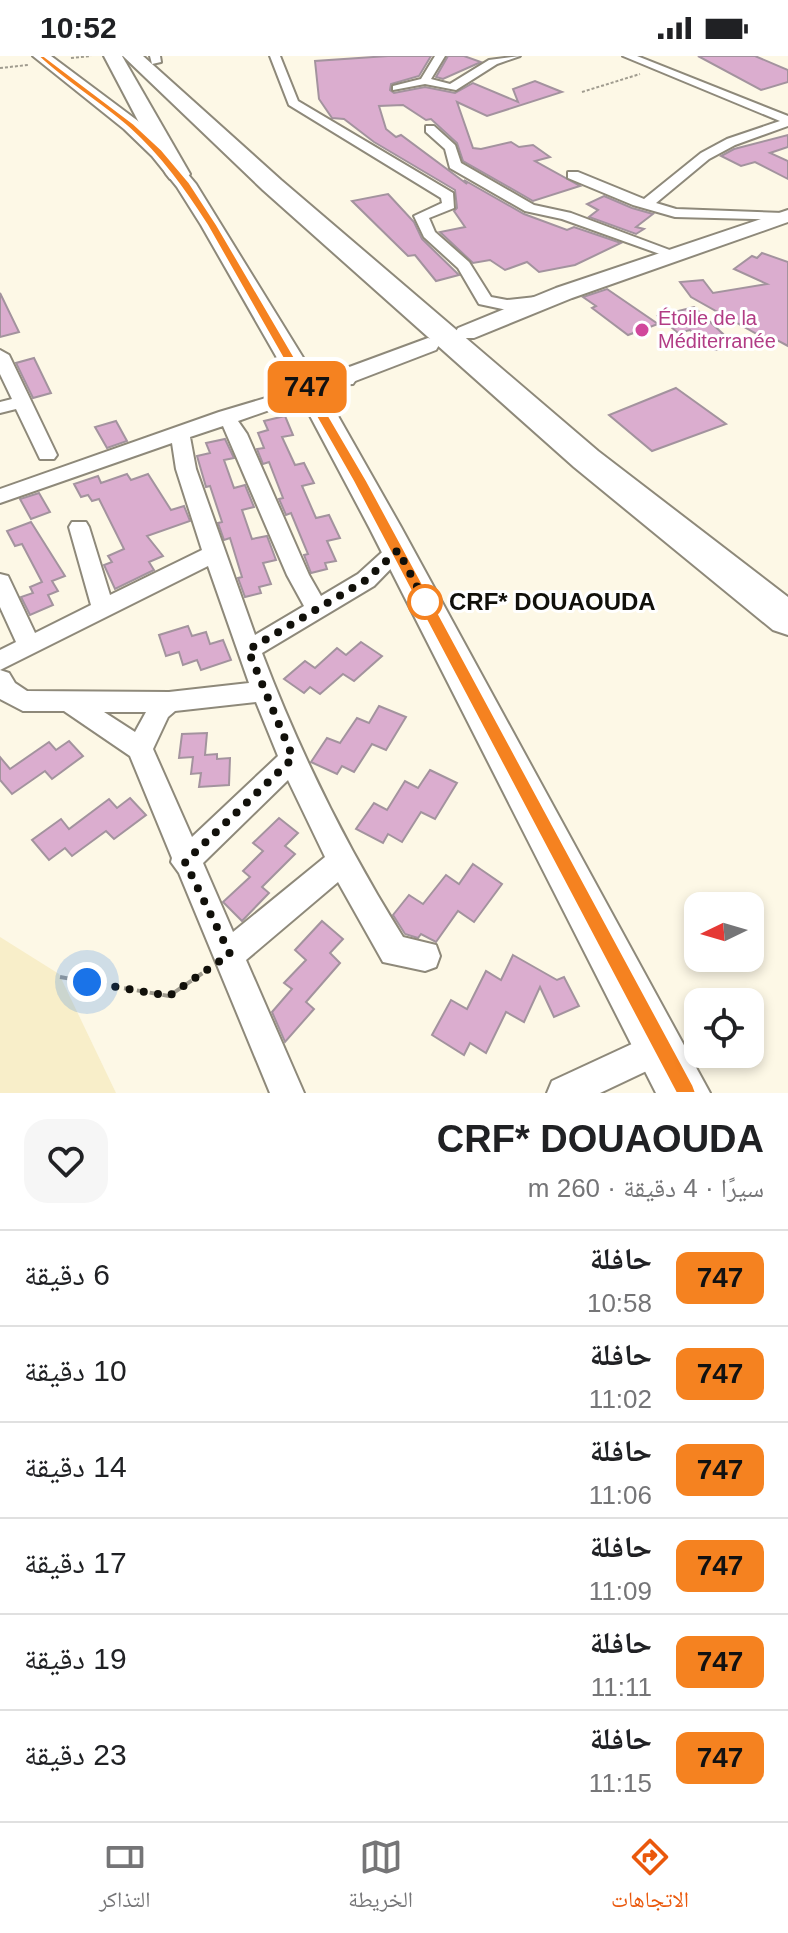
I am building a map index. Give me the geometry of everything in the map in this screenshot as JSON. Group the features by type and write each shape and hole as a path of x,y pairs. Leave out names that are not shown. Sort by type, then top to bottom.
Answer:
{"highway":[{"path":"113,56 178,174"},
{"path":"148,58 342,230 613,462 788,594"},
{"path":"148,58 282,194 539,419 671,529 788,619"}],"main road":[{"path":"45,59 131,125 178,174 309,390 398,550 684,1093"},
{"path":"466,333 545,301 786,216"},
{"path":"309,390 322,401 327,391 343,378 428,345"},
{"path":"309,390 319,379 343,378"}],"street":[{"path":"275,56 293,103 448,196 449,205 421,216 429,234 464,265 485,301 507,305 545,301"},
{"path":"425,81 440,56"},
{"path":"476,56 493,62"},
{"path":"397,88 425,81 452,88 493,62 515,56"},
{"path":"628,56 788,121"},
{"path":"647,204 705,156 731,142 788,121"},
{"path":"430,129 451,148 455,165 530,208 566,216 676,255"},
{"path":"573,175 647,204 692,216 786,216"},
{"path":"0,355 47,455"},
{"path":"0,496 309,390"},
{"path":"0,408 22,402"},
{"path":"226,416 238,434 298,575 318,610"},
{"path":"180,432 180,448 186,469 263,691 340,862 394,951 425,956"},
{"path":"79,527 103,609"},
{"path":"248,650 366,580 398,550"},
{"path":"0,661 214,553"},
{"path":"0,582 29,645"},
{"path":"0,680 6,690 23,701 169,702 263,691"},
{"path":"70,702 140,749 185,862 230,954 287,1093"},
{"path":"140,749 159,710 169,702"},
{"path":"185,862 293,758"},
{"path":"230,954 340,862"},
{"path":"564,1093 602,1085 660,1047"}],"path":[{"path":"0,68 45,59"},
{"path":"582,92 658,67"},
{"path":"60,977 169,996 230,954"}],"sand":[{"path":"0,937 59,974 116,1093 0,1093"}],"building":[{"path":"431,56 419,76 391,84 390,90 394,93 425,87 455,93 473,83 518,102 513,89 535,81 562,92 487,116 457,102 473,148 511,142 519,147 533,145 550,157 535,161 580,186 533,201 463,161 457,143 431,119 426,120 403,105 379,106 386,129 396,137 401,135 467,184 464,180 524,214 567,230 574,227 621,243 575,265 539,272 527,262 505,270 490,260 473,263 440,232 465,227 454,211 457,208 455,190 374,142 344,119 332,118 319,99 315,61"},
{"path":"448,56 464,56 481,62 443,79 436,77"},
{"path":"698,56 755,56 788,70 788,82 761,90"},
{"path":"788,135 788,147 770,153 788,161 788,179 755,162 741,166 721,156 734,149"},
{"path":"388,194 414,222 422,239 459,275 436,281 415,255 408,256 352,201"},
{"path":"604,196 653,214 636,227 644,229 636,234 589,217 598,210 587,204"},
{"path":"762,253 788,262 788,346 777,340 771,342 691,297 680,282 703,280 713,293 767,284 734,269"},
{"path":"607,289 658,324 628,335 592,308 596,306 583,297"},
{"path":"0,293 19,332 0,337"},
{"path":"694,307 736,346 715,350 690,330 678,333 658,316"},
{"path":"34,358 51,393 33,398 16,363"},
{"path":"676,388 726,424 652,451 609,415"},
{"path":"285,416 293,435 282,437 295,465 304,463 314,483 302,486 316,518 329,515 340,538 327,541 336,561 325,563 327,569 311,573 304,555 308,554 291,513 286,515 279,499 283,498 269,462 263,464 257,449 264,448 258,433 268,430 264,421"},
{"path":"116,421 127,441 107,448 95,427"},
{"path":"225,439 234,458 224,460 234,488 245,485 254,507 242,510 252,539 267,536 276,560 263,563 271,584 259,587 261,593 245,597 230,538 224,540 218,523 222,522 210,486 206,487 197,456 210,453 206,443"},
{"path":"127,474 131,480 148,474 171,510 184,506 190,521 147,536 163,556 149,562 154,570 115,589 104,565 112,562 108,556 124,549 99,499 92,501 88,495 81,497 74,484 98,476 101,483"},
{"path":"39,493 50,512 31,519 20,499"},
{"path":"31,522 65,576 52,581 58,591 48,595 53,605 30,615 21,597 33,593 30,587 42,582 22,544 15,546 7,531"},
{"path":"188,626 192,636 206,632 210,644 223,640 231,660 201,670 197,660 183,665 179,652 166,656 159,635"},
{"path":"361,642 382,656 354,681 343,674 320,694 310,687 304,693 284,679 305,661 315,668 337,648 346,655"},
{"path":"379,706 406,717 386,750 372,744 354,772 342,766 337,774 311,762 327,738 340,743 357,718 369,723"},
{"path":"207,733 205,755 217,754 217,759 230,758 229,785 199,787 201,773 191,774 193,757 179,758 182,734"},
{"path":"69,741 83,756 52,779 45,771 12,794 0,780 0,757 10,769 49,742 56,750"},
{"path":"430,770 457,783 435,819 421,812 402,842 388,834 383,843 356,829 374,803 387,810 405,781 418,788"},
{"path":"130,798 146,815 114,839 106,831 72,856 65,848 49,860 32,840 61,819 69,829 109,799 117,808"},
{"path":"279,818 298,833 285,846 295,854 262,887 269,893 242,921 223,902 250,877 243,871 263,851 253,843"},
{"path":"473,864 502,884 474,922 458,911 436,942 421,934 418,938 405,934 393,915 409,895 423,904 446,875 459,884"},
{"path":"322,921 343,939 330,953 340,963 306,1002 314,1009 285,1042 272,1012 292,989 284,983 306,960 295,950"},
{"path":"513,955 557,980 564,977 579,1006 554,1017 540,987 524,1022 506,1012 486,1053 470,1043 464,1055 432,1035 451,1000 467,1009 486,971 501,980"}],"bus line":[{"name":"747","path":"41,56 131,125 159,152 186,184 212,225 360,481 684,1093"}],"place":[{"name":"Étoile de la Méditerranée","path":"642,330"},
{"name":"CRF* DOUAOUDA","path":"425,602"}],"route":[{"path":"87,982 169,996 230,954 185,862 293,758 248,650 366,580 398,550 425,602"}]}
